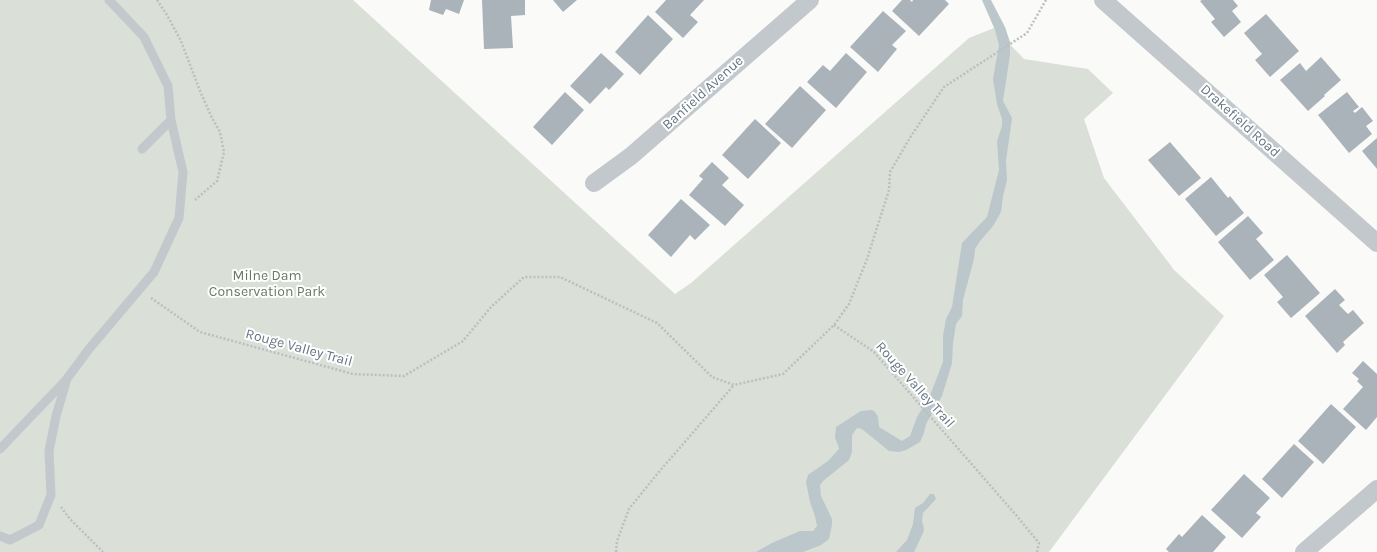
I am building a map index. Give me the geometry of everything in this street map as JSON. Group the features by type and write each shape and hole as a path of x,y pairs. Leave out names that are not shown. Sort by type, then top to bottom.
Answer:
{"street":[{"name":"Banfield Avenue","path":"594,183 631,156 810,0"},
{"name":"Drakefield Road","path":"1103,0 1377,243"},
{"path":"1304,552 1377,489"}],"lane":[{"path":"0,449 66,380 89,349 154,272 179,218 183,172 171,120 168,86 144,37 109,0"},
{"path":"142,149 171,120"},
{"path":"0,536 10,540 39,526 51,495 49,451 56,416 66,380"}],"path":[{"path":"157,0 181,41 200,91 220,132 224,152 217,181 179,218"},
{"path":"616,552 617,541 629,509 734,385 783,374 834,325 850,304 854,296 889,190 890,172 911,136 944,87 1027,33 1046,0"},
{"name":"Rouge Valley Trail","path":"139,290 200,332 353,374 404,376 463,341 491,308 524,277 560,278 657,323 712,377 734,385"},
{"name":"Rouge Valley Trail","path":"834,325 874,352 1039,543 1037,552"},
{"path":"51,495 70,519 103,552"}],"green space":[{"name":"Milne Dam Conservation Park","path":"0,0 353,0 675,294 691,283 969,38 994,28 1024,59 1088,69 1113,93 1084,119 1104,178 1172,268 1224,316 1049,552 0,552"}],"shaded area":[{"path":"982,0 991,0 1005,27 1010,42 1010,55 1003,101 1012,118 1006,161 1007,180 1001,212 993,226 975,249 974,259 963,300 962,316 956,324 952,363 942,396 926,424 920,442 906,450 899,452 889,451 862,429 857,428 852,435 852,452 849,460 820,485 821,496 832,519 829,539 821,545 803,552 756,552 772,543 800,531 813,531 817,526 806,482 808,475 828,461 839,449 835,438 836,427 861,411 872,410 878,417 879,427 902,441 910,436 917,417 929,398 943,362 943,336 946,319 952,307 962,243 987,217 999,170 997,141 1002,126 1002,119 997,104 993,79 999,45 995,30"},
{"path":"930,494 934,494 936,499 923,513 922,521 924,529 914,552 896,552 907,540 913,524 915,508 923,503"}],"building":[{"path":"431,0 464,0 459,14 446,9 443,15 429,10"},
{"path":"482,0 525,0 525,15 511,16 513,48 484,49"},
{"path":"553,0 577,0 563,12"},
{"path":"666,0 704,0 690,15 698,22 683,38 655,12"},
{"path":"902,0 910,0 912,2 913,0 945,0 949,4 919,36 892,11"},
{"path":"1233,0 1238,6 1232,11 1241,22 1224,37 1211,22 1215,19 1200,1"},
{"path":"883,11 906,31 892,45 897,49 878,72 850,47"},
{"path":"1266,14 1299,51 1270,77 1255,60 1262,54 1244,33"},
{"path":"648,15 673,39 640,75 615,52"},
{"path":"601,53 624,74 609,90 606,87 590,104 570,86"},
{"path":"846,53 867,72 836,108 807,82 823,65 830,71"},
{"path":"1321,57 1341,80 1308,111 1280,80 1300,63 1306,71"},
{"path":"800,86 826,110 792,148 765,124"},
{"path":"565,92 584,110 552,145 533,127"},
{"path":"1347,92 1359,107 1353,111 1355,113 1362,107 1373,121 1366,126 1372,134 1349,153 1318,115"},
{"path":"755,119 781,143 748,179 722,155"},
{"path":"1377,138 1377,169 1362,151"},
{"path":"1170,142 1201,178 1179,196 1148,160"},
{"path":"712,162 729,178 722,185 744,205 725,226 689,195 703,179 699,176"},
{"path":"1211,177 1228,198 1230,196 1244,213 1216,236 1185,199"},
{"path":"681,199 710,225 695,240 690,235 671,257 648,235"},
{"path":"1248,216 1263,233 1256,239 1274,260 1250,280 1218,242"},
{"path":"1287,255 1320,293 1291,318 1277,302 1283,297 1264,275"},
{"path":"1335,289 1345,300 1339,305 1348,314 1353,310 1364,323 1343,342 1345,345 1337,353 1305,316"},
{"path":"1363,361 1377,374 1377,417 1366,430 1343,409 1363,387 1357,381 1359,379 1352,373"},
{"path":"1331,404 1356,427 1323,464 1298,441"},
{"path":"1294,444 1314,462 1282,498 1262,479"},
{"path":"1244,474 1270,498 1256,513 1261,517 1242,538 1211,510"},
{"path":"1202,515 1226,537 1213,552 1169,552 1166,549 1179,534 1182,537"}]}
